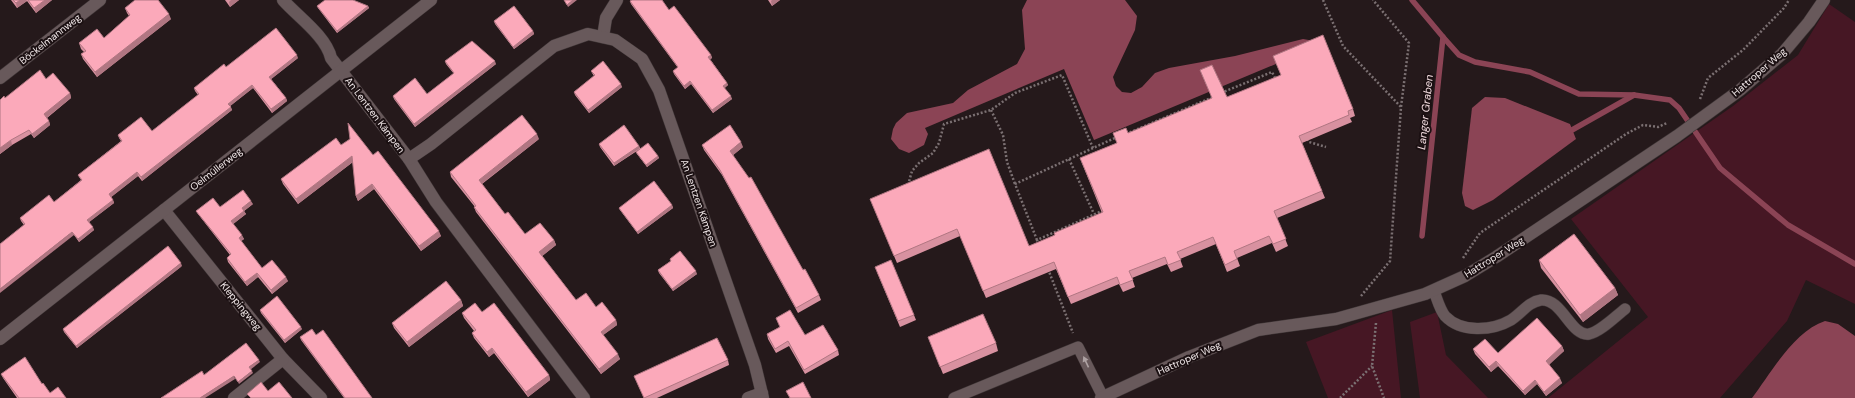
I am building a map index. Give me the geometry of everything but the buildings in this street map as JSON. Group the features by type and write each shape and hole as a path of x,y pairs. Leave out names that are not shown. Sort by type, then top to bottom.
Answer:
{"street":[{"name":"Böckelmannweg","path":"0,78 100,0"},
{"path":"283,0 294,13 301,17 329,50 331,58 342,70"},
{"name":"Oelmüllerweg","path":"0,339 431,0"},
{"path":"603,37 606,18 617,0"},
{"name":"Hattroper Weg","path":"1102,397 1189,357 1258,330 1336,319 1434,291 1465,276 1496,257 1677,136 1740,90 1782,54 1810,22 1824,0"},
{"name":"An Lentzen Kämpen","path":"409,159 431,144 554,46 588,34 616,40 642,59 659,90 755,366 763,396 748,398"},
{"name":"An Lentzen Kämpen","path":"342,70 409,159 436,202 584,398"},
{"name":"Kleppingweg","path":"164,210 283,359 321,398"},
{"path":"234,398 283,359"}],"lane":[{"path":"1434,291 1444,315 1461,326 1480,330 1510,320 1530,304 1542,300 1551,302 1557,306 1575,327 1582,333 1589,334 1600,329 1624,309"},
{"path":"954,398 1078,346 1102,397"}],"path":[{"path":"1323,0 1343,46 1401,107"},
{"path":"1360,297 1390,261 1401,107 1409,43 1373,0"},
{"path":"1701,99 1708,78 1743,50 1784,8 1789,0"},
{"path":"1015,184 1093,148 1272,72 1279,86"},
{"path":"904,190 908,187 912,171 919,163 933,153 944,124 991,110 1015,93 1062,75 1093,148"},
{"path":"991,110 1003,135 1007,162 1040,247"},
{"path":"1459,264 1480,233 1619,138 1643,125 1658,127 1667,123"},
{"path":"1306,137 1309,142 1326,147"},
{"path":"1070,159 1094,214"},
{"path":"1037,240 1109,208"},
{"path":"1048,268 1078,346"},
{"path":"1378,307 1372,366 1384,398"},
{"path":"1340,398 1372,366"}],"shaded area":[{"path":"1027,0 1125,0 1137,16 1135,30 1113,77 1116,86 1122,92 1131,93 1142,87 1155,73 1169,68 1235,56 1303,39 1326,43 1094,140 1064,69 925,128 928,134 924,145 909,153 899,149 891,139 893,129 896,123 907,113 953,103 968,90 1017,64 1025,49 1022,10"},
{"path":"1829,4 1855,22 1855,304 1806,280 1787,321 1720,398 1548,398 1648,317 1571,219 1733,106 1798,55"},
{"path":"1485,97 1505,98 1570,124 1576,139 1493,200 1473,210 1465,206 1462,193 1472,108"},
{"path":"1392,310 1401,398 1328,398 1306,342"},
{"path":"1437,312 1446,355 1488,398 1420,398 1410,322"},
{"path":"1825,321 1838,324 1855,336 1855,398 1752,398 1775,365 1793,343 1814,326"}],"waterway":[{"name":"Langer Graben","path":"1412,0 1443,37 1422,236"},
{"path":"1443,37 1459,55 1475,62 1530,72 1579,94 1634,95 1670,100 1679,108 1720,168 1788,225 1855,264"},
{"path":"1572,130 1634,95"}]}
